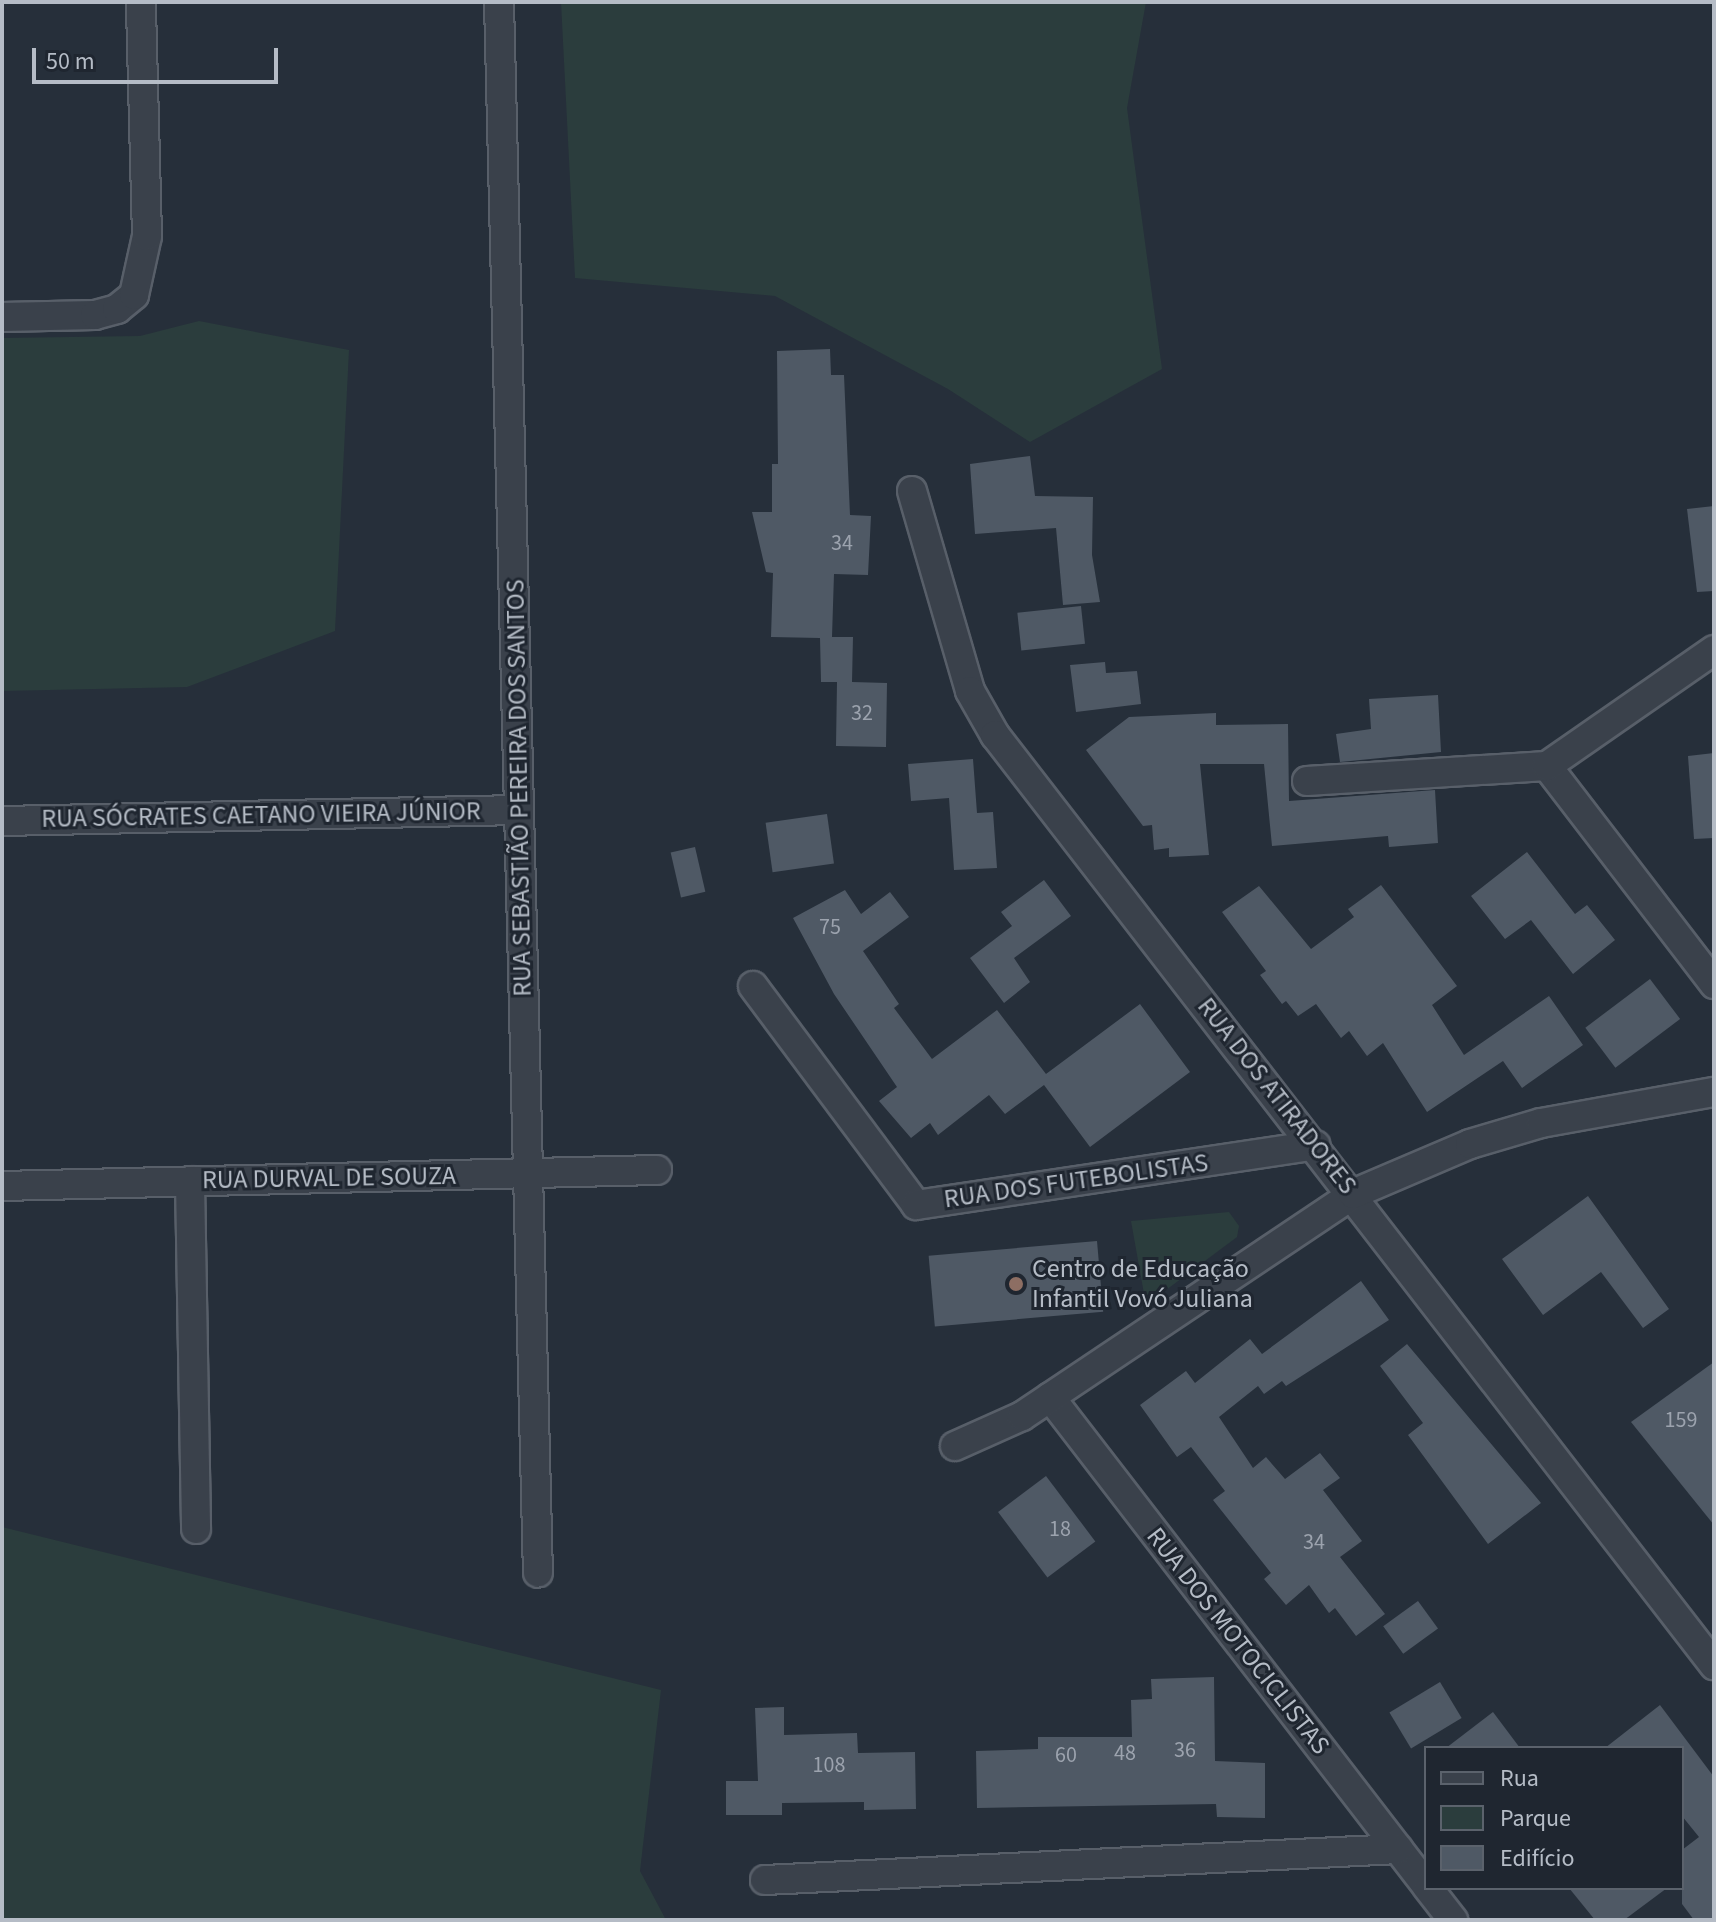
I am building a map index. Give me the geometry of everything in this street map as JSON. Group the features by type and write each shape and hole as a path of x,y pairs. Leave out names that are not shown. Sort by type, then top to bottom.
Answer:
{"street":[{"path":"2,317 95,315 117,309 134,295 147,236 141,2"},
{"name":"RUA SEBASTIÃO PEREIRA DOS SANTOS","path":"499,2 538,1573"},
{"name":"RUA DOS ATIRADORES","path":"912,491 970,691 995,735 1316,1145 1714,1665"},
{"path":"1307,781 1547,766 1714,650"},
{"path":"1547,766 1714,984"},
{"name":"RUA SÓCRATES CAETANO VIEIRA JÚNIOR","path":"2,821 519,810"},
{"name":"RUA DOS FUTEBOLISTAS","path":"753,986 916,1205 1316,1145"},
{"path":"955,1446 1022,1416 1353,1194 1470,1144 1541,1123 1714,1092"},
{"name":"RUA DURVAL DE SOUZA","path":"2,1186 657,1170"},
{"path":"190,1181 196,1529"},
{"name":"RUA DOS MOTOCICLISTAS","path":"1050,1397 1424,1882"},
{"path":"765,1880 1398,1849"},
{"name":"RUA DOS MOTOCICLISTAS","path":"1430,1890 1453,1920"}],"green space":[{"path":"561,2 1146,2 1127,108 1162,369 1030,442 948,389 775,296 575,278"},
{"path":"199,321 349,350 335,631 187,687 2,691 2,338 140,336"},
{"path":"1229,1212 1239,1226 1237,1237 1146,1305 1131,1221"},
{"path":"2,1527 661,1690 640,1871 666,1920 2,1920"}],"building":[{"path":"830,349 831,375 844,375 850,515 871,516 868,575 834,574 832,637 853,637 852,682 887,683 886,747 836,746 837,682 821,682 820,638 771,637 773,573 766,572 752,512 772,512 772,464 778,464 777,351"},
{"path":"1030,456 1035,496 1093,497 1092,555 1100,602 1063,605 1056,528 975,534 970,464"},
{"path":"1714,506 1714,591 1697,592 1687,509"},
{"path":"1081,606 1085,644 1021,650 1017,613"},
{"path":"1105,662 1106,673 1137,671 1141,704 1076,712 1070,665"},
{"path":"1438,695 1441,752 1340,762 1336,734 1371,729 1369,699"},
{"path":"1216,713 1216,725 1288,724 1289,801 1435,790 1438,843 1389,847 1388,836 1272,846 1264,764 1200,764 1209,855 1169,857 1169,848 1154,850 1152,825 1143,826 1086,750 1129,717"},
{"path":"1714,753 1714,838 1694,839 1688,756"},
{"path":"973,759 977,813 993,812 997,868 954,870 949,798 911,801 908,764"},
{"path":"827,814 834,864 773,872 766,823"},
{"path":"695,847 705,892 681,897 671,853"},
{"path":"1527,852 1575,914 1587,905 1615,940 1573,974 1531,920 1505,939 1471,896"},
{"path":"1044,880 1071,916 1014,958 1030,982 1004,1003 970,958 1012,926 1001,912"},
{"path":"1381,885 1457,986 1432,1005 1464,1055 1549,996 1583,1045 1522,1088 1503,1061 1427,1112 1383,1043 1367,1056 1349,1031 1341,1038 1316,1004 1298,1016 1286,1001 1282,1004 1260,975 1266,971 1222,912 1259,886 1311,949 1354,917 1348,909"},
{"path":"845,890 861,914 890,892 909,917 863,951 899,1004 894,1008 932,1059 997,1010 1046,1074 1140,1004 1190,1072 1090,1147 1044,1085 1005,1114 989,1095 938,1135 930,1123 911,1138 879,1101 897,1087 834,994 793,918"},
{"path":"1650,979 1680,1019 1615,1068 1585,1028"},
{"path":"1588,1196 1669,1309 1643,1328 1601,1272 1543,1315 1502,1259"},
{"name":"Centro de Educação Infantil Vovó Juliana","path":"1097,1241 1103,1312 935,1326 929,1256"},
{"path":"1361,1281 1389,1320 1286,1386 1282,1381 1264,1394 1258,1386 1219,1417 1253,1468 1266,1457 1285,1479 1320,1453 1340,1478 1323,1490 1362,1541 1340,1557 1385,1614 1356,1636 1335,1608 1329,1613 1309,1585 1286,1605 1264,1579 1271,1573 1213,1500 1225,1491 1191,1447 1177,1457 1140,1405 1186,1371 1195,1383 1250,1339 1262,1354"},
{"path":"1407,1344 1541,1503 1488,1544 1408,1435 1423,1423 1380,1366"},
{"path":"1714,1362 1714,1525 1631,1422"},
{"path":"1046,1476 1095,1541 1047,1578 998,1512"},
{"path":"1418,1601 1438,1629 1403,1654 1383,1626"},
{"path":"1214,1677 1215,1761 1265,1763 1265,1818 1217,1817 1216,1804 977,1808 976,1751 1038,1749 1038,1737 1132,1737 1131,1700 1152,1699 1151,1679"},
{"path":"1440,1682 1462,1718 1411,1748 1389,1712"},
{"path":"1660,1705 1714,1777 1714,1920 1694,1920 1682,1904 1684,1848 1699,1837 1684,1818 1684,1746 1608,1746"},
{"path":"784,1707 784,1735 857,1733 858,1753 915,1752 916,1809 864,1810 864,1802 782,1803 782,1815 726,1815 726,1781 758,1781 755,1708"},
{"path":"1493,1712 1518,1746 1449,1746"},
{"path":"1571,1890 1664,1890 1624,1920 1595,1920"}],"place":[{"name":"Centro de Educação Infantil Vovó Juliana","path":"1016,1284"}]}
